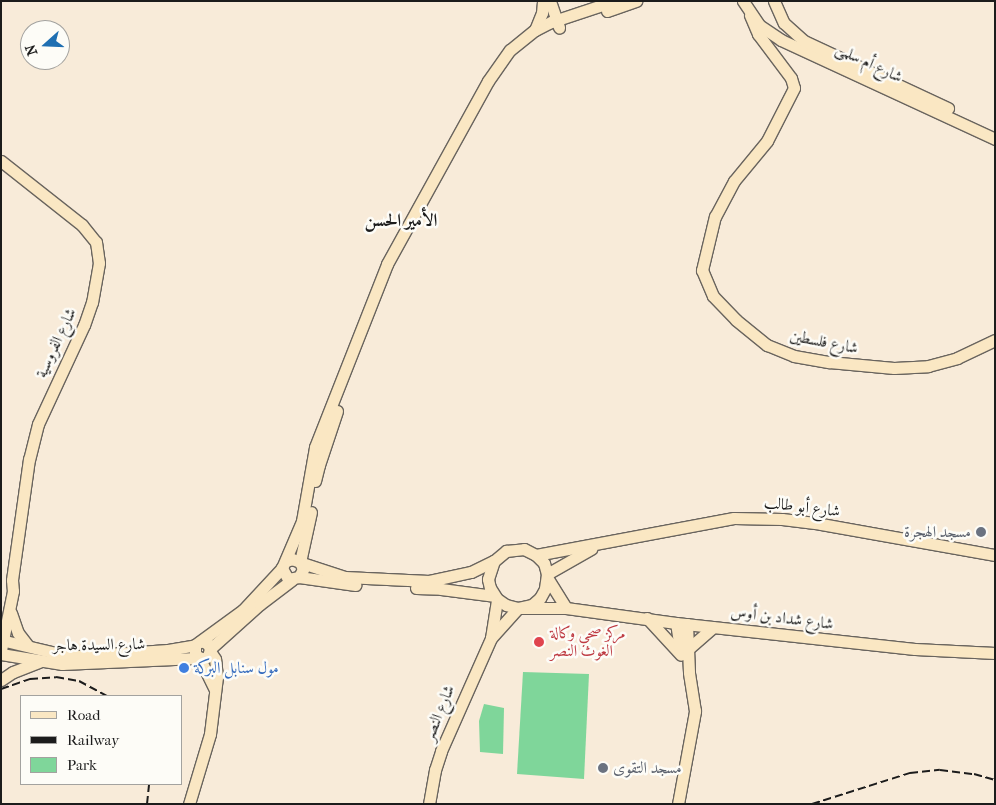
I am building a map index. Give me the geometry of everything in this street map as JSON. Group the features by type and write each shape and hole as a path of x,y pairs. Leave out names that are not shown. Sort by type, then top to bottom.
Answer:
{"street":[{"path":"199,658 208,656 210,650 260,604 296,579 303,569 301,562 318,465 392,269 505,62 524,44 557,23 614,1"},
{"path":"496,598 441,589 343,584 296,579 285,576 284,565 302,521 315,447 387,264 499,62 510,50 535,30 636,1"},
{"name":"شارع أم سلمى","path":"743,1 750,15 769,34 995,139"},
{"name":"شارع أم سلمى","path":"774,1 784,23 804,41 995,131"},
{"path":"547,2 557,23"},
{"path":"547,2 557,10 557,23"},
{"path":"535,30 547,2"},
{"name":"شارع فلسطين","path":"750,15 758,34 792,78 794,88 775,121 767,141 734,181 715,216 702,270 714,296 736,320 767,345 794,356 828,362 894,368 928,366 957,358 995,340"},
{"name":"شارع الفروسية","path":"1,161 82,225 96,242 99,263 92,302 84,325 38,424 29,459 2,644"},
{"name":"شارع أبو طالب","path":"536,554 606,543 726,518 753,518 821,524 995,555"},
{"name":"شارع أبو طالب","path":"547,577 580,554 606,543"},
{"path":"215,692 199,658 193,652 198,643 243,610 292,558 345,577 416,581 459,575 494,561 506,551 524,549 536,554 544,563 547,577 546,589 532,605 520,608 506,606 496,598 488,579 494,561"},
{"path":"547,577 566,608"},
{"name":"شارع النصر","path":"429,804 435,770 444,742 491,638 496,598"},
{"name":"شارع النصر","path":"491,638 520,608"},
{"name":"شارع شداد بن أوس","path":"520,608 566,608 713,627 915,649 995,653"},
{"path":"6,613 18,634 28,646"},
{"path":"647,618 684,652"},
{"path":"678,804 694,721 694,697 684,652 682,623"},
{"path":"684,652 713,627"},
{"path":"189,804 207,748 215,692 216,667 206,642 198,643"},
{"name":"شارع السيدة هاجر","path":"1,654 73,664 156,655 198,643"},
{"name":"شارع السيدة هاجر","path":"2,644 28,646 74,656 156,655 199,658"},
{"path":"1,680 13,672 41,661"}],"green space":[{"path":"523,672 589,674 584,779 517,774"},
{"path":"484,704 504,708 503,754 480,752 479,721"}],"railway":[{"path":"1,689 30,679 56,677 79,681 105,695"},
{"path":"812,804 910,773 940,770 974,774 995,780"},
{"path":"147,804 149,785"}],"place":[{"name":"مسجد الهجرة","path":"981,532"},
{"name":"مركز صحي وكالة الغوث النصر","path":"539,642"},
{"name":"مول سنابل البركة","path":"184,668"},
{"name":"مسجد التقوى","path":"603,768"}],"district":[{"name":"الأمير الحسن","path":"401,221"}]}
